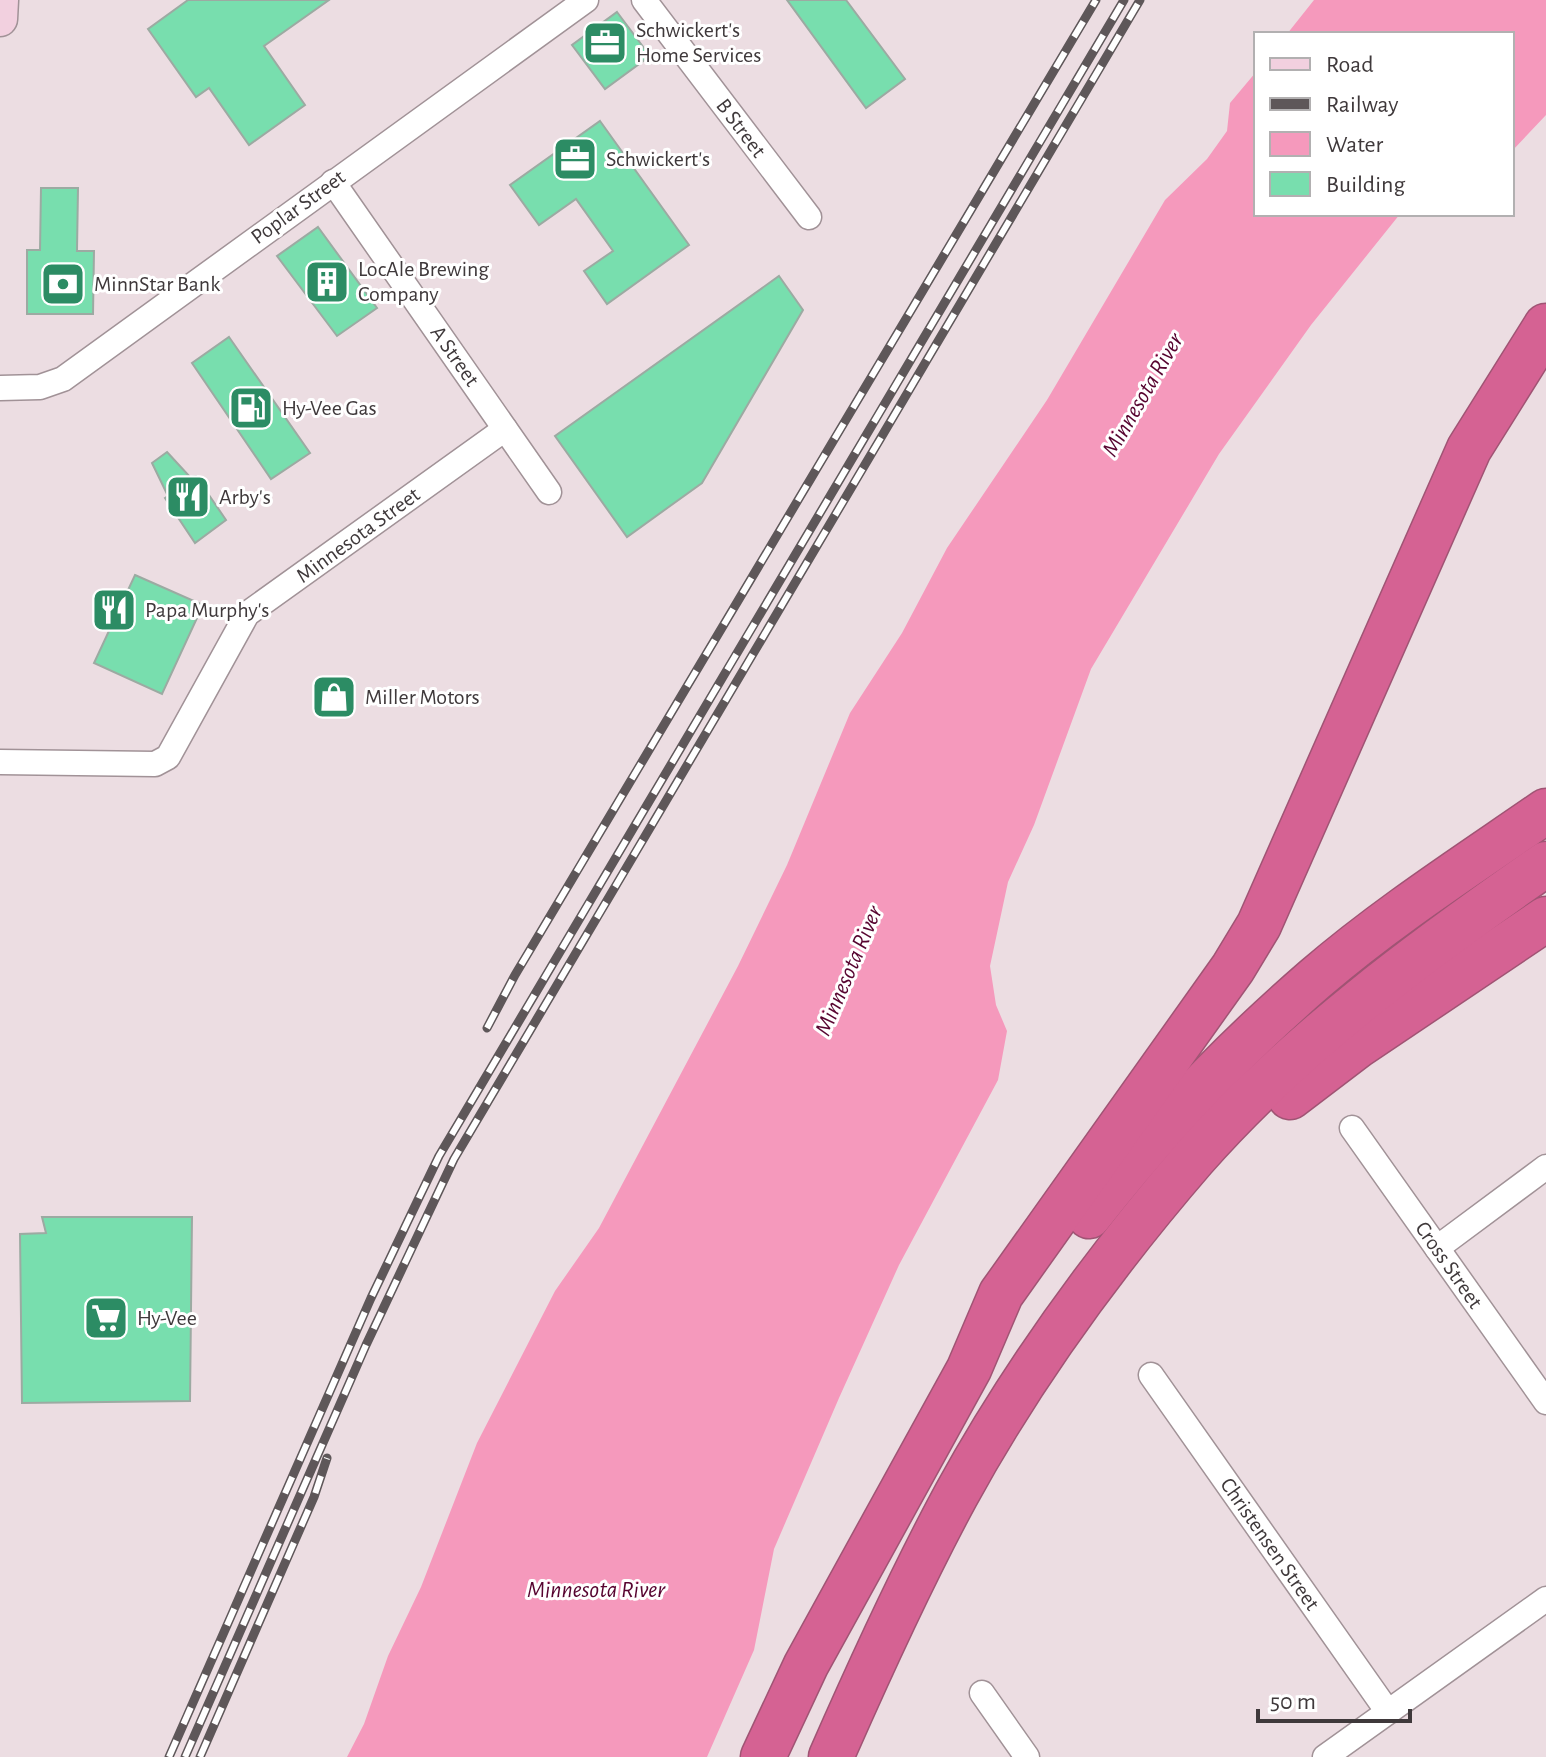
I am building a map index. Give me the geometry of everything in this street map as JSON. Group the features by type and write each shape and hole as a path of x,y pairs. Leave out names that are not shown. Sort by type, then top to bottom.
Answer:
{"highway":[{"path":"763,1757 806,1665 969,1369 1001,1294 1233,968 1259,925 1469,449 1546,326"},
{"path":"969,1369 1132,1161 1226,1060 1316,978 1395,916 1546,811"},
{"path":"831,1757 875,1657 957,1493 1003,1415 1110,1265 1194,1158 1326,1029 1454,928 1546,864"},
{"path":"1110,1265 1227,1148 1278,1106 1357,1046 1546,919"},
{"path":"789,1757 883,1529"},
{"path":"850,1757 875,1657"}],"main road":[{"path":"0,19 1,0"}],"street":[{"name":"Poplar Street","path":"0,388 40,387 63,379 586,0"},
{"name":"B Street","path":"644,0 809,217"},
{"name":"A Street","path":"333,182 549,492"},
{"name":"Minnesota Street","path":"0,762 155,764 168,757 247,614 505,429"},
{"name":"Cross Street","path":"1352,1128 1546,1402"},
{"path":"1437,1248 1546,1167"},
{"name":"Christensen Street","path":"1151,1375 1388,1712"},
{"path":"1325,1757 1546,1599"},
{"path":"982,1693 1027,1757"}],"water":[{"path":"1314,0 1546,0 1546,115 1514,149 1514,32 1289,32"},
{"name":"Minnesota River","path":"1254,74 1254,216 1398,216 1311,325 1219,454 1091,669 1034,825 1008,882 990,966 996,1005 1007,1031 998,1080 899,1265 774,1549 754,1650 707,1757 347,1757 364,1724 388,1656 421,1587 477,1443 555,1291 599,1228 738,966 787,865 850,713 902,633 947,548 1047,400 1165,200 1207,159 1227,131 1230,103"}],"building":[{"path":"188,0 329,0 264,46 305,105 249,145 209,88 196,97 148,29"},
{"path":"787,0 846,0 905,79 866,108"},
{"path":"617,12 650,56 605,89 572,45"},
{"path":"600,121 689,245 607,304 584,271 613,251 576,199 539,225 510,185"},
{"path":"41,188 78,188 77,251 94,251 93,314 27,314 27,250 40,250"},
{"name":"LocAle Brewing Company","path":"318,227 377,308 337,336 277,256"},
{"path":"779,276 803,310 702,483 627,537 555,436"},
{"name":"Hy-Vee Gas","path":"229,337 310,453 271,479 192,363"},
{"name":"Arby's","path":"167,452 190,477 196,476 226,520 195,543 165,498 168,496 152,463"},
{"path":"135,575 203,605 162,694 94,663"},
{"name":"Hy-Vee","path":"42,1217 192,1217 190,1401 22,1403 20,1234 46,1233"}],"railway":[{"path":"487,1028 515,975 1096,0"},
{"path":"169,1757 371,1298 439,1156 1124,0"},
{"path":"185,1757 366,1345 454,1159 1140,0"},
{"path":"200,1757 314,1497 327,1458"}],"place":[{"name":"Schwickert's Home Services","path":"605,43"},
{"name":"Schwickert's","path":"575,159"},
{"name":"LocAle Brewing Company","path":"327,282"},
{"name":"MinnStar Bank","path":"63,284"},
{"name":"Hy-Vee Gas","path":"251,408"},
{"name":"Arby's","path":"188,497"},
{"name":"Papa Murphy's","path":"114,610"},
{"name":"Miller Motors","path":"334,697"},
{"name":"Hy-Vee","path":"106,1318"}]}
